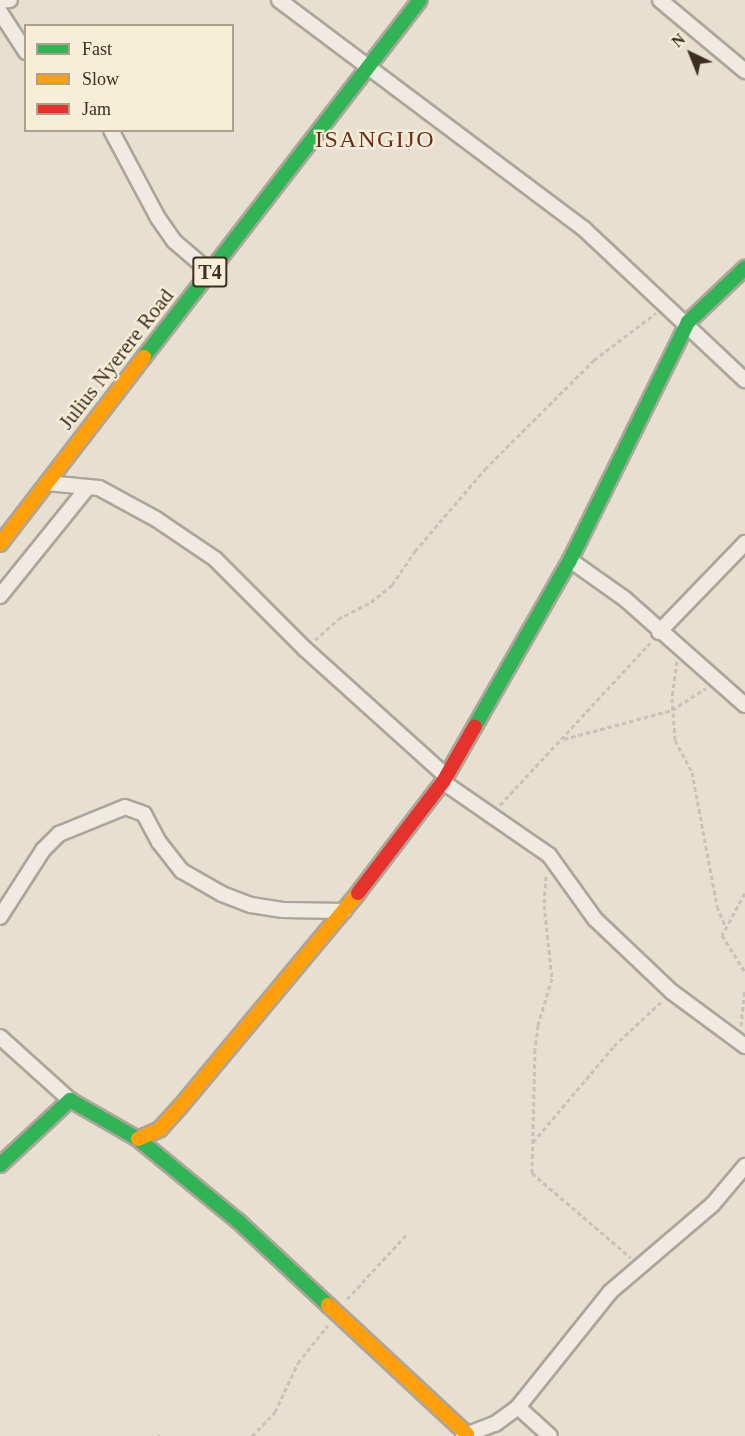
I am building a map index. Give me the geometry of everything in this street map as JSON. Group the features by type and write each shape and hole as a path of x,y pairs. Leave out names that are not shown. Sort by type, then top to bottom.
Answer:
{"main road":[{"name":"Julius Nyerere Road","path":"0,544 420,0"},
{"path":"138,1139 160,1129 344,911 444,778 570,560 688,322 745,268"},
{"path":"0,1165 70,1100 138,1139 238,1221 334,1314 465,1435"}],"street":[{"path":"0,1 10,0"},
{"path":"279,0 584,229 688,322 745,380"},
{"path":"660,0 745,71"},
{"path":"0,12 24,49"},
{"path":"112,132 158,218 174,241 210,272"},
{"path":"47,483 99,488 156,519 215,559 305,649 444,778 490,815 549,855 595,919 672,992 743,1045"},
{"path":"0,596 88,487"},
{"path":"660,632 745,543"},
{"path":"570,560 625,599 745,705"},
{"path":"0,917 43,850 59,834 125,807 144,814 159,842 182,871 222,894 250,905 283,910 344,911"},
{"path":"0,1037 70,1100"},
{"path":"154,1152 154,1136 160,1129"},
{"path":"465,1435 495,1424 518,1407 575,1333 639,1265 713,1204 745,1166"},
{"path":"518,1407 549,1436"}],"path":[{"path":"305,649 338,619 371,602 392,585 444,515 569,383 668,304"},
{"path":"490,815 660,632"},
{"path":"678,647 672,710 675,740 692,772 717,906 725,926"},
{"path":"562,740 672,710 702,689 722,685"},
{"path":"549,855 544,905 552,978 538,1025 532,1173 542,1185 639,1265"},
{"path":"745,893 725,926 723,940 745,972"},
{"path":"743,1045 740,1009 745,989"},
{"path":"532,1143 614,1046 672,992"},
{"path":"252,1436 275,1412 304,1353 334,1314 407,1234"}],"traffic: fast":[{"path":"144,357 420,0"},
{"path":"475,726 570,560 688,322 745,268"},
{"path":"0,1165 70,1100 138,1139 238,1221 328,1305"}],"traffic: slow":[{"path":"0,544 144,357"},
{"path":"138,1139 160,1129 180,1107 358,893"},
{"path":"328,1305 467,1434"}],"traffic: jam":[{"path":"358,893 443,782 475,726"}],"district":[{"name":"ISANGIJO","path":"375,140"}]}
